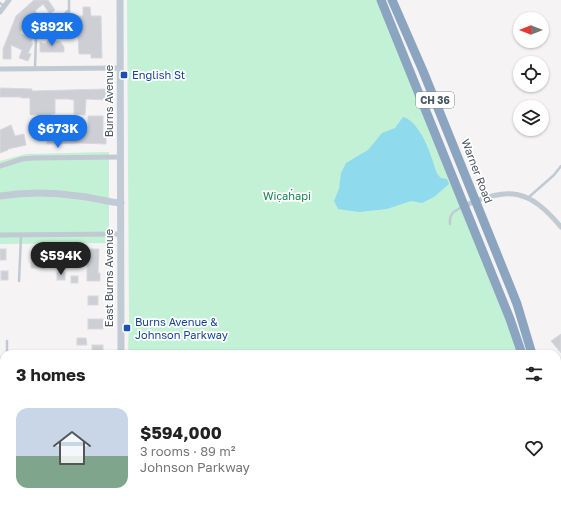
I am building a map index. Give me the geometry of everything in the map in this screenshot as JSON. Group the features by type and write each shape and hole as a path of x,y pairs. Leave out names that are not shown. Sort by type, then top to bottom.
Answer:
{"highway":[{"name":"CH 36","path":"381,0 510,319 521,350"},
{"name":"Warner Road","path":"392,0 429,86 516,304 531,350"}],"street":[{"path":"0,12 2,4 9,0"},
{"name":"Burns Avenue","path":"120,0 121,203"},
{"path":"0,69 120,68"},
{"path":"0,166 27,158 120,157"},
{"path":"0,196 12,194 46,193 79,196 121,203"},
{"path":"464,206 498,194 519,194 546,209 561,227"},
{"name":"East Burns Avenue","path":"121,203 121,350"},
{"path":"0,235 120,234"}],"lane":[{"path":"69,0 69,24"},
{"path":"35,69 36,38 68,12"},
{"path":"528,198 554,175 561,166"},
{"path":"450,224 449,220 452,213 464,206"},
{"path":"19,281 21,235"},
{"path":"7,341 7,350"}],"green space":[{"name":"Wic̣aḣapi","path":"127,0 378,0 507,320 516,350 128,350"},
{"path":"109,152 109,243 0,244 0,161 26,154"}],"water":[{"path":"403,117 408,119 417,128 428,147 437,174 441,178 447,179 449,184 434,197 422,203 411,201 387,209 359,212 338,209 334,201 339,189 341,173 346,163 368,150 382,133 395,128"}],"building":[{"path":"34,0 48,0 55,10 50,14 43,4 35,11 43,20 37,25 40,28 36,32 26,21 20,33 32,39 31,43 33,43 28,53 31,54 28,61 19,58 22,50 11,45 11,59 3,59 3,49 16,16"},
{"path":"83,7 90,7 91,16 101,16 102,58 91,58 91,54 79,54 78,36 72,36 72,31 63,31 59,26 59,22 66,22 67,26 71,26 72,22 75,22 75,16 83,16"},
{"path":"47,41 60,41 64,47 64,52 40,52 40,42 47,45 44,43 47,43"},
{"path":"0,88 32,89 32,91 107,89 107,100 86,99 85,115 74,114 74,100 68,99 55,99 55,114 52,114 52,132 88,131 88,116 103,116 103,132 106,132 106,144 47,144 47,124 38,124 38,115 30,115 30,98 0,97"},
{"path":"11,125 15,136 24,134 26,145 8,149 0,153 0,130"},
{"path":"0,249 6,249 6,260 0,260"},
{"path":"86,249 99,249 98,273 100,273 100,281 87,281 87,257 71,258 71,251 86,251"},
{"path":"31,251 60,252 60,264 45,264 45,268 31,268"},
{"path":"1,271 8,271 8,280 1,280"},
{"path":"57,272 65,272 65,280 57,280"},
{"path":"71,276 78,276 78,283 71,283"},
{"path":"88,296 98,296 98,305 88,305"},
{"path":"88,319 103,319 103,329 88,329"},
{"path":"561,334 561,350 558,350 551,341"},
{"path":"77,338 86,338 87,345 77,345"},
{"path":"92,345 103,345 103,350 92,350"}],"place":[{"name":"English St","path":"124,75"},
{"name":"Burns Avenue & Johnson Parkway","path":"127,328"}]}
